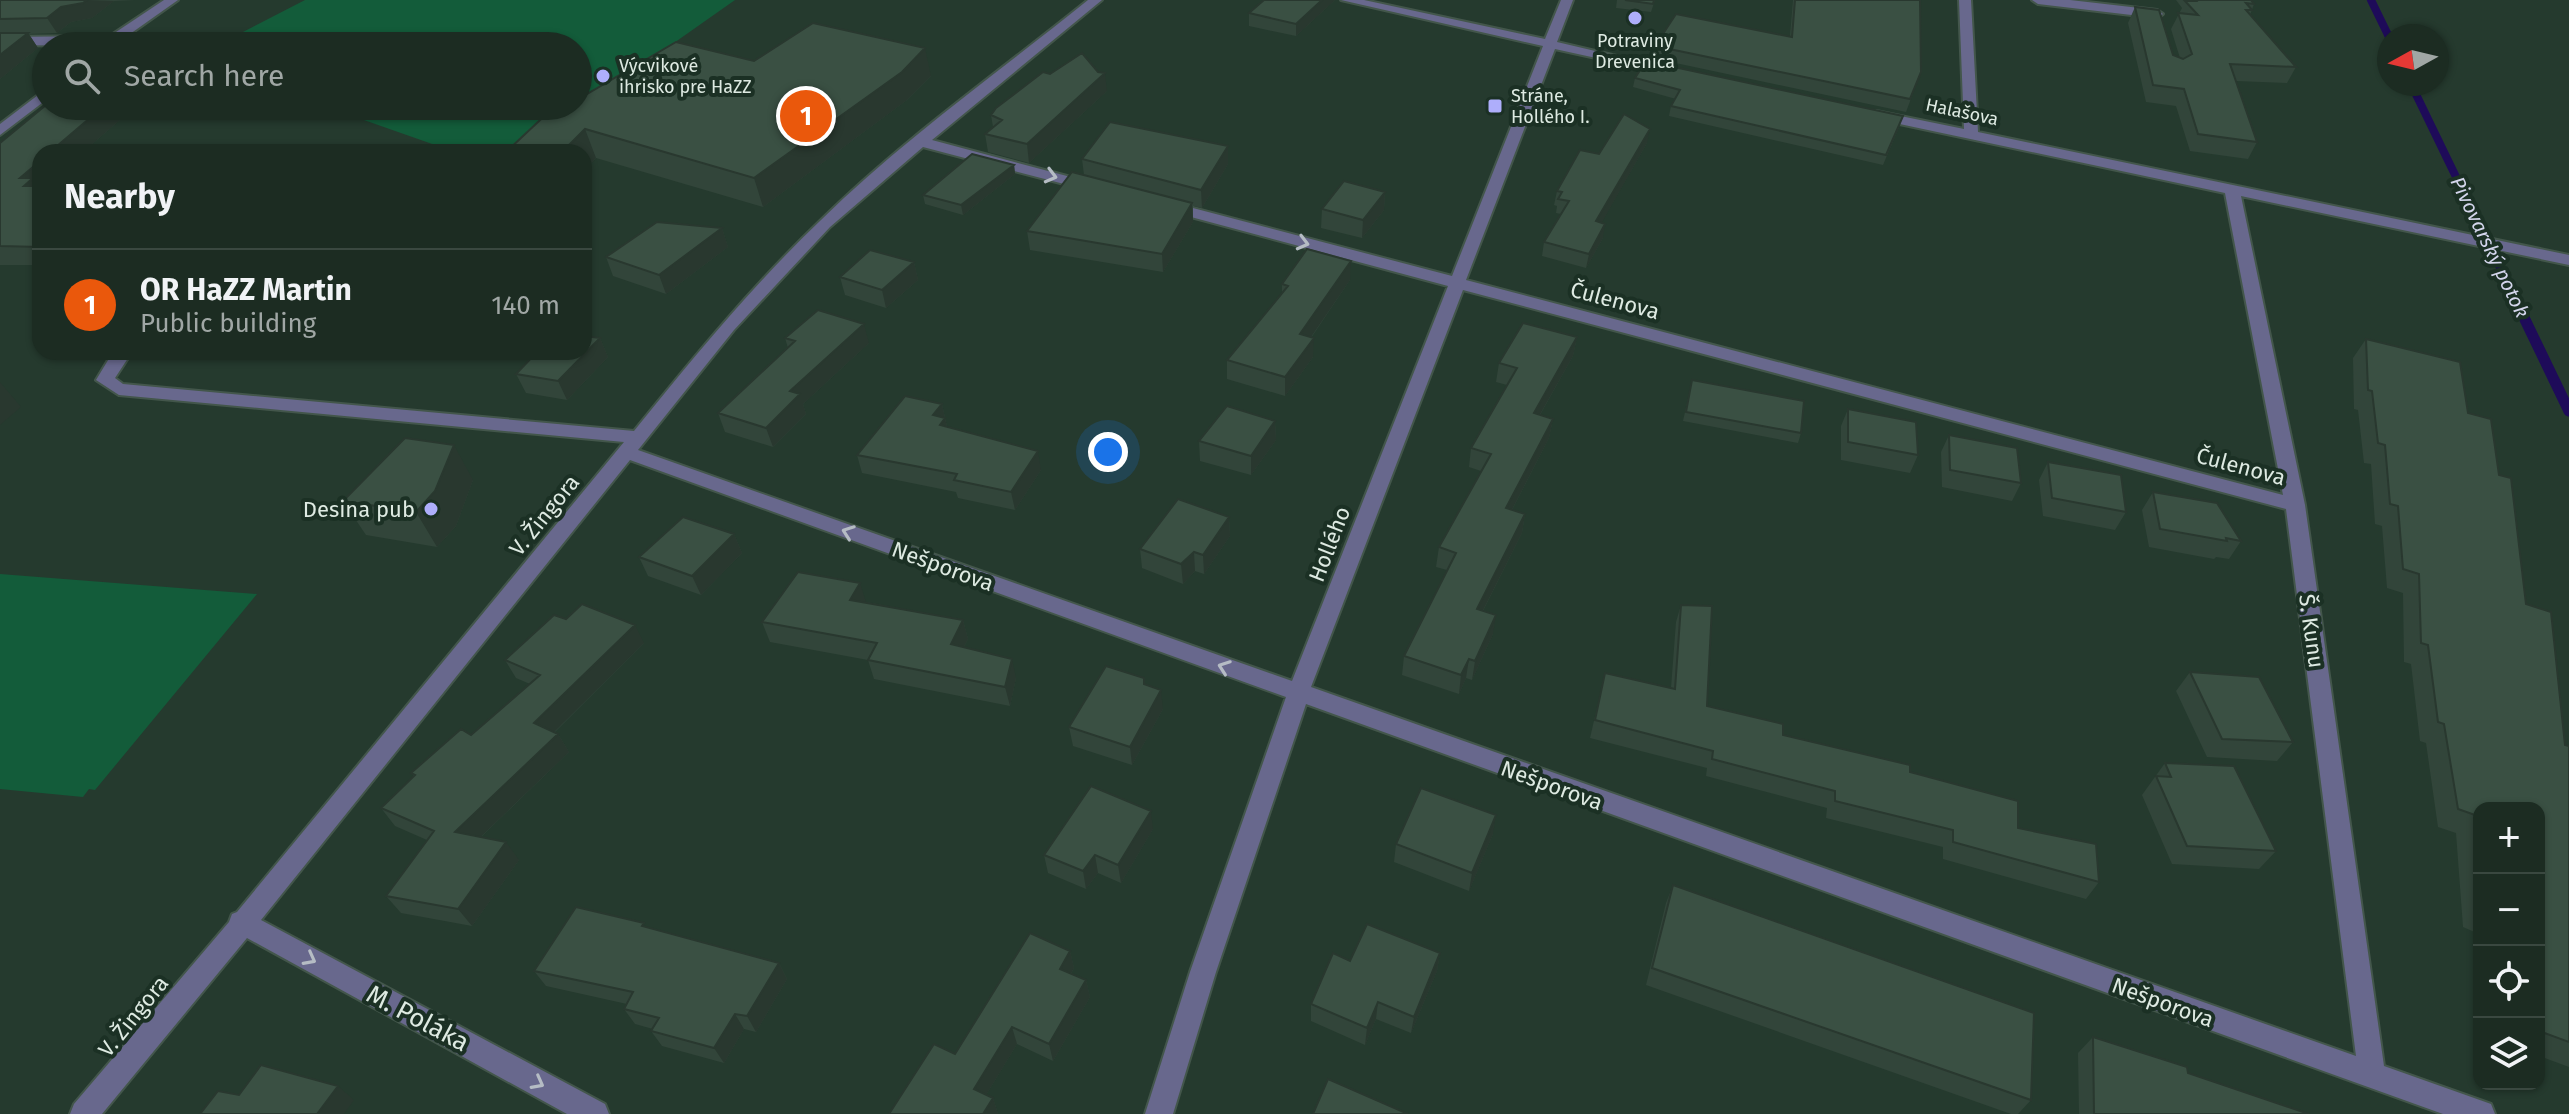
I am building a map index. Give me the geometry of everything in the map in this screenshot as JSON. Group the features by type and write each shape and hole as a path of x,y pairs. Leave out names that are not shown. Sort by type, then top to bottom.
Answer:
{"street":[{"path":"124,32 172,0"},
{"name":"V. Žingora","path":"84,1114 241,922 318,834 728,326 783,266 871,182 1096,0"},
{"path":"1347,0 1691,75"},
{"name":"Hollého","path":"1159,1114 1203,972 1298,694 1567,0"},
{"path":"1965,0 1971,134"},
{"path":"2038,0 2157,14"},
{"path":"0,41 32,42"},
{"path":"0,131 32,105"},
{"name":"Halašova","path":"1854,110 2569,260"},
{"path":"922,142 1104,190"},
{"name":"Š. Kunu","path":"2232,189 2295,505 2372,1076"},
{"name":"Čulenova","path":"1150,202 2295,505"},
{"name":"Nešporova","path":"118,360 105,380 119,389 631,445 1298,694 2481,1114"},
{"name":"M. Poláka","path":"241,922 595,1114"}],"green space":[{"name":"Výcvikové ihrisko pre HaZZ","path":"305,0 735,0 592,101 592,32 243,32"},
{"name":"Výcvikové ihrisko pre HaZZ","path":"364,120 564,120 530,144 432,144"},
{"path":"0,574 257,594 95,790 89,789 83,797 0,789"}],"building":[{"path":"0,0 87,0 61,7 47,18 0,19"},
{"path":"1264,0 1322,0 1296,24 1249,13"},
{"path":"1625,0 1654,0 1653,4"},
{"path":"1795,0 1920,0 1921,72 1910,99 1655,46 1676,14 1792,37"},
{"path":"2251,0 2254,4 2246,3 2252,10 2246,10 2296,67 2230,64 2257,142 2198,134 2184,89 2153,85 2135,7 2159,10 2173,55 2183,59 2192,54 2178,13 2198,15 2185,1"},
{"path":"813,23 925,48 902,72 754,178 585,129 570,144 515,144 540,120 592,120 592,91 676,42 754,61"},
{"path":"0,33 28,33 0,55"},
{"path":"1082,53 1098,72 1105,73 1027,144 985,134 1002,120 991,115 996,108 1043,72 1050,74"},
{"path":"1646,61 1903,116 1886,155 1671,106 1680,90 1635,78"},
{"path":"1624,114 1650,129 1596,221 1605,224 1589,254 1544,242 1569,201 1558,199 1562,192 1557,191 1580,150 1599,154"},
{"path":"32,117 32,120 88,120 59,144 32,144 32,168 20,178 32,178 24,186 32,186 32,247 0,246 0,143"},
{"path":"1110,122 1228,146 1201,190 1082,159"},
{"path":"972,154 1014,165 961,205 923,195"},
{"path":"1072,172 1192,203 1162,254 1027,231"},
{"path":"1344,181 1385,192 1363,220 1322,209"},
{"path":"657,222 722,228 659,275 606,257"},
{"path":"1307,249 1351,261 1300,334 1314,338 1285,377 1227,360 1288,286 1282,284"},
{"path":"870,250 914,262 882,290 840,277"},
{"path":"818,310 864,324 790,391 800,394 766,428 718,413 795,341 785,338"},
{"path":"1523,323 1577,337 1534,413 1553,419 1506,508 1525,514 1477,609 1496,615 1475,661 1469,659 1461,675 1404,656 1456,553 1439,547 1491,454 1471,448 1517,368 1499,363"},
{"path":"2366,339 2460,362 2468,413 2491,419 2499,475 2511,478 2526,604 2551,612 2565,745 2569,746 2569,1042 2545,1033 2545,802 2473,802 2473,814 2458,809 2444,724 2438,722 2428,645 2421,643 2419,574 2403,569 2398,506 2390,504 2385,445 2378,443 2372,391 2368,390"},
{"path":"529,360 579,360 558,381 516,374"},
{"path":"1692,380 1804,401 1801,433 1686,412"},
{"path":"905,396 942,404 933,415 945,418 940,425 1038,451 1011,492 954,480 957,474 857,455"},
{"path":"1227,406 1275,421 1251,456 1199,441"},
{"path":"1848,409 1916,422 1918,455 1848,442"},
{"path":"1949,435 2017,448 2021,483 1950,470"},
{"path":"405,438 454,445 435,491 416,512 343,501"},
{"path":"2048,462 2121,475 2126,512 2052,498"},
{"path":"2153,492 2217,503 2241,541 2160,529"},
{"path":"1178,499 1229,517 1203,555 1194,552 1181,564 1140,549"},
{"path":"683,517 734,534 692,576 639,557"},
{"path":"798,572 860,583 850,600 963,620 951,644 1012,659 1005,687 868,660 877,643 762,622"},
{"path":"582,604 635,625 534,723 558,734 455,832 506,842 458,909 386,896 434,831 381,808 415,775 411,773 461,729 471,735 540,675 505,660 554,615 566,619"},
{"path":"1681,605 1712,606 1707,706 1783,724 1783,735 1910,765 1910,772 2018,801 2018,828 2096,844 2099,882 1953,842 1953,830 1835,801 1835,791 1712,759 1713,751 1595,720 1605,673 1675,689"},
{"path":"1106,666 1144,678 1144,684 1161,690 1130,747 1069,727"},
{"path":"2190,672 2259,677 2293,742 2222,739"},
{"path":"2165,763 2234,766 2276,851 2187,846 2156,776 2171,777"},
{"path":"1091,786 1151,811 1118,865 1095,855 1083,871 1044,855"},
{"path":"1421,788 1496,815 1472,873 1396,844"},
{"path":"1673,885 2034,1013 2031,1100 1652,968"},
{"path":"576,907 644,923 642,926 779,963 747,1016 735,1014 714,1048 651,1031 659,1018 624,1009 633,992 534,971"},
{"path":"1367,924 1440,953 1414,1017 1378,1002 1367,1028 1311,1004 1333,953 1350,961"},
{"path":"1030,933 1070,951 1060,969 1086,980 1049,1044 1012,1027 974,1089 993,1098 983,1114 889,1114 934,1044 955,1054"},
{"path":"2093,1037 2187,1067 2188,1073 2309,1114 2094,1114"},
{"path":"261,1065 338,1086 317,1114 200,1114 218,1091 239,1095"},
{"path":"1328,1079 1408,1114 1313,1114"}],"waterway":[{"name":"Pivovarský potok","path":"2371,0 2383,24"},
{"name":"Pivovarský potok","path":"2417,96 2505,278"},
{"name":"Pivovarský potok","path":"2504,276 2569,411"}],"place":[{"name":"Potraviny Drevenica","path":"1635,18"},
{"name":"Výcvikové ihrisko pre HaZZ","path":"603,76"},
{"name":"Stráne, Hollého I.","path":"1495,106"},
{"name":"OR HaZZ Martin","path":"806,116"},
{"name":"Desina pub","path":"431,509"}]}
